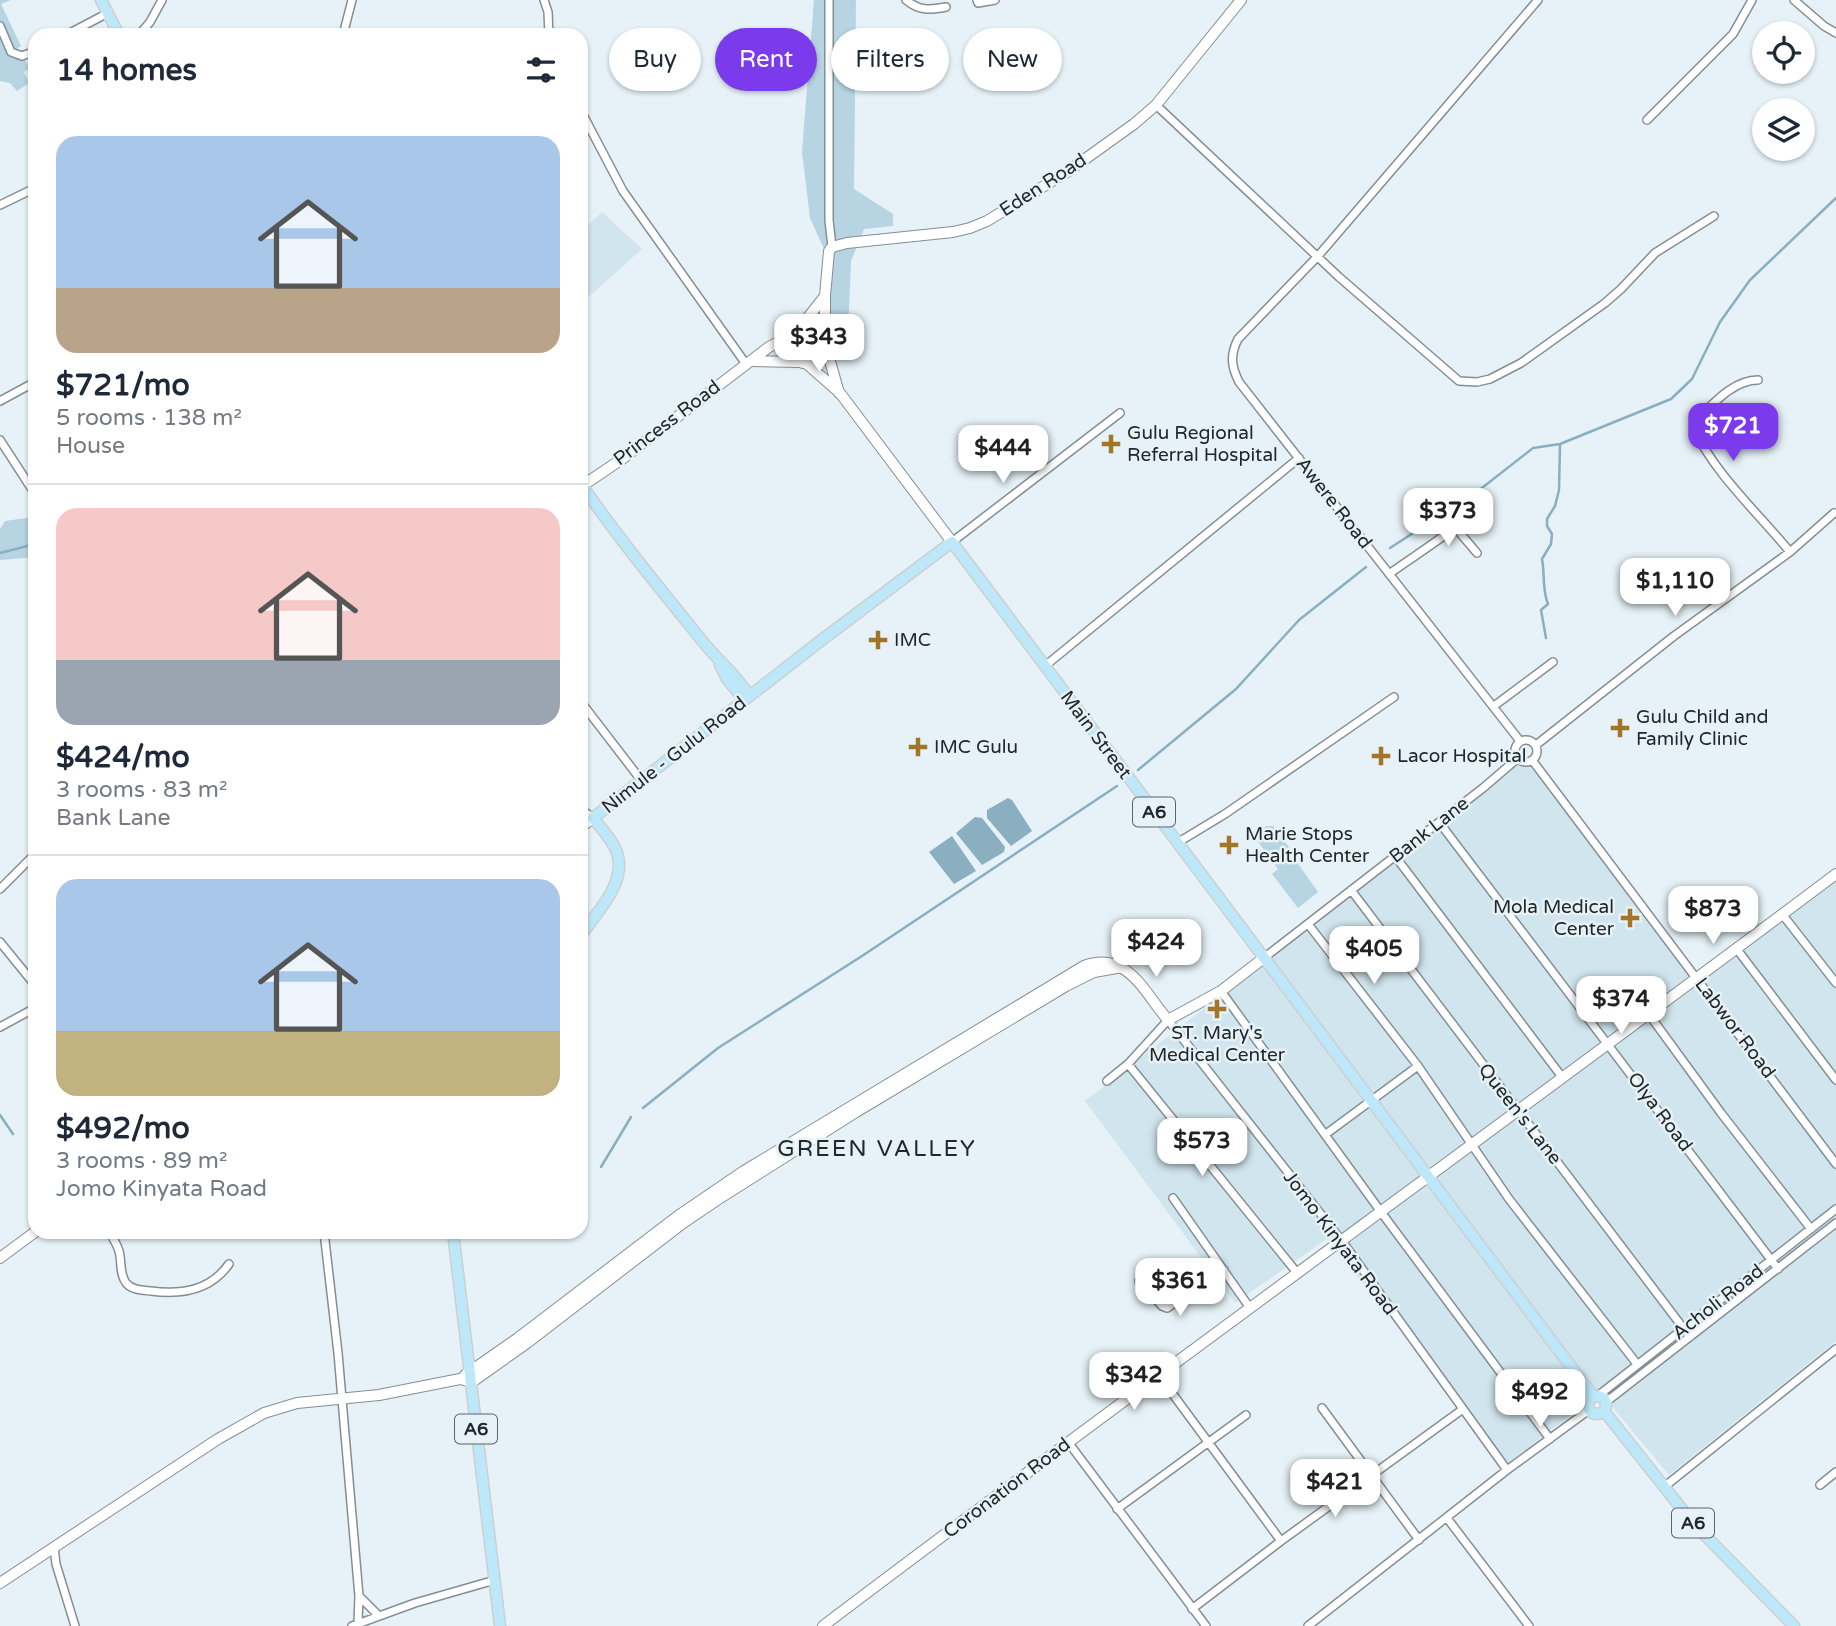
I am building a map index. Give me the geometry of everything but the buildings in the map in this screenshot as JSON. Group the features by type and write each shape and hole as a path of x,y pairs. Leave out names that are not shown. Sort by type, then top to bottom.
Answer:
{"main road":[{"path":"101,0 114,28"},
{"path":"588,495 746,698"},
{"name":"Main Street","path":"952,542 1429,1177"},
{"name":"Nimule - Gulu Road","path":"588,924 615,884 620,862 616,850 593,818 952,542"},
{"path":"733,679 764,685"},
{"path":"728,712 733,679"},
{"name":"A6","path":"1429,1177 1693,1523 1794,1626"},
{"name":"A6","path":"454,1239 500,1626"},
{"path":"1590,1410 1598,1414 1601,1401"}],"street":[{"path":"145,28 162,0"},
{"path":"345,28 352,0"},
{"path":"544,0 549,28"},
{"path":"588,124 623,191 749,362 818,361 825,352 825,296 829,251 832,247 829,220 829,0"},
{"path":"906,0 914,7 930,10 946,7"},
{"path":"977,0 978,4 995,0"},
{"name":"Eden Road","path":"832,247 847,243 953,232 979,225 1067,172 1134,124 1156,104 1241,0"},
{"path":"1318,256 1538,0"},
{"path":"1647,120 1732,34 1752,0"},
{"path":"1794,0 1836,33"},
{"path":"79,28 106,14"},
{"path":"0,26 11,52 22,56 28,54"},
{"path":"1156,104 1339,277 1459,381 1477,382 1490,379 1551,344 1621,289 1655,253 1714,216"},
{"path":"0,205 28,191"},
{"name":"Awere Road","path":"1318,256 1238,339 1233,349 1234,371 1520,741"},
{"path":"825,296 796,332 789,346 794,358 839,393"},
{"path":"796,332 813,328 825,342 839,393"},
{"name":"Princess Road","path":"588,481 622,459 769,347 796,332"},
{"path":"1758,380 1736,385 1696,420 1693,428 1718,467 1790,552"},
{"path":"0,401 28,386"},
{"name":"Main Street","path":"839,393 952,542"},
{"path":"952,542 1120,413"},
{"path":"0,440 28,483"},
{"path":"1045,666 1299,458"},
{"path":"1389,573 1478,508 1485,498"},
{"path":"1536,746 1674,636 1790,552 1834,513"},
{"path":"1454,526 1477,553"},
{"path":"1493,706 1553,662"},
{"path":"1177,843 1225,814 1394,697"},
{"path":"588,711 641,780"},
{"path":"1528,740 1536,746 1537,753 1532,760 1525,762 1518,758 1515,751 1520,741 1528,740"},
{"name":"Bank Lane","path":"1168,1020 1221,991 1518,758"},
{"name":"Labwor Road","path":"1532,760 1698,977 1836,1164"},
{"path":"588,814 593,818 588,822"},
{"name":"Olya Road","path":"1439,822 1608,1042 1777,1269"},
{"path":"1395,856 1562,1077"},
{"path":"0,889 28,861"},
{"name":"Coronation Road","path":"823,1626 1158,1374 1473,1145 1836,874"},
{"name":"Queen's Lane","path":"1351,890 1690,1337"},
{"path":"1782,914 1836,983"},
{"path":"1308,924 1418,1066 1509,1199 1637,1364"},
{"path":"0,942 28,976"},
{"path":"1736,948 1836,1080"},
{"path":"0,1583 237,1427 286,1406 420,1388 471,1377 527,1343 683,1223 798,1143 1075,981 1094,972 1122,967 1138,980 1168,1020 1128,1064 1107,1081"},
{"path":"1221,991 1550,1439"},
{"path":"0,1027 28,1011"},
{"path":"1648,1013 1721,1113 1811,1228"},
{"name":"Jomo Kinyata Road","path":"1168,1020 1342,1241 1507,1470"},
{"path":"1128,1064 1298,1273"},
{"path":"1326,1135 1418,1066"},
{"path":"1173,1198 1250,1308"},
{"name":"Acholi Road","path":"1601,1401 1637,1364 1836,1209"},
{"name":"Acholi Road","path":"1601,1401 1690,1337 1836,1223"},
{"path":"0,1258 28,1237"},
{"path":"113,1239 119,1249 122,1276 136,1289 170,1293 192,1291 222,1273 229,1264"},
{"path":"325,1239 359,1596 355,1625 415,1603 495,1580"},
{"path":"1139,1281 1167,1308 1224,1270"},
{"path":"1664,1487 1836,1349"},
{"path":"1158,1374 1281,1541"},
{"path":"1322,1408 1419,1540"},
{"path":"1192,1609 1463,1409"},
{"path":"1308,1626 1507,1470 1590,1410"},
{"path":"1116,1509 1246,1415"},
{"path":"1068,1442 1206,1626"},
{"path":"1820,1485 1836,1472"},
{"path":"1447,1518 1529,1626"},
{"path":"54,1547 56,1564 75,1626"},
{"path":"359,1596 380,1616"}],"shaded area":[{"path":"0,0 11,0 1,4 21,46 17,49 28,65 28,69 24,72 28,84 17,91 10,83 0,81"},
{"path":"814,0 856,0 856,28 831,28 831,91 855,91 854,189 893,214 893,226 864,229 851,261 848,332 838,343 829,337 830,262 810,218 802,152 807,91 817,91 817,28 812,28"},
{"path":"602,212 642,249 588,298 588,225"},
{"path":"28,518 28,558 0,560 0,529 5,521"},
{"path":"1521,762 1528,764 1694,981 1836,875 1836,1341 1669,1475 1600,1392 1508,1463 1327,1239 1235,1303 1085,1101"},
{"path":"1008,798 1032,831 1011,846 987,818 987,810"},
{"path":"975,817 982,818 1005,847 1004,852 982,865 956,833"},
{"path":"1266,826 1273,826 1318,892 1298,908 1272,874 1278,869 1253,835"},
{"path":"952,836 976,871 954,884 929,852"}],"waterway":[{"path":"1390,548 1478,491 1533,448 1560,444 1671,399 1692,379 1720,322 1750,280 1836,198"},
{"path":"1546,638 1541,610 1548,604 1542,559 1551,544 1552,534 1547,526 1547,519 1555,506 1559,490 1560,444"},
{"path":"0,553 28,546"},
{"path":"1138,770 1236,689 1299,620 1366,567"},
{"path":"643,1108 718,1048 862,956 1117,786"},
{"path":"0,1115 13,1134"},
{"path":"601,1167 631,1117"}],"place":[{"name":"Gulu Regional Referral Hospital","path":"1111,444"},
{"name":"IMC","path":"878,640"},
{"name":"Gulu Child and Family Clinic","path":"1620,728"},
{"name":"IMC Gulu","path":"918,747"},
{"name":"Lacor Hospital","path":"1381,756"},
{"name":"Marie Stops Health Center","path":"1229,845"},
{"name":"Mola Medical Center","path":"1630,918"},
{"name":"ST. Mary's Medical Center","path":"1217,1009"}],"district":[{"name":"GREEN VALLEY","path":"877,1149"}]}
